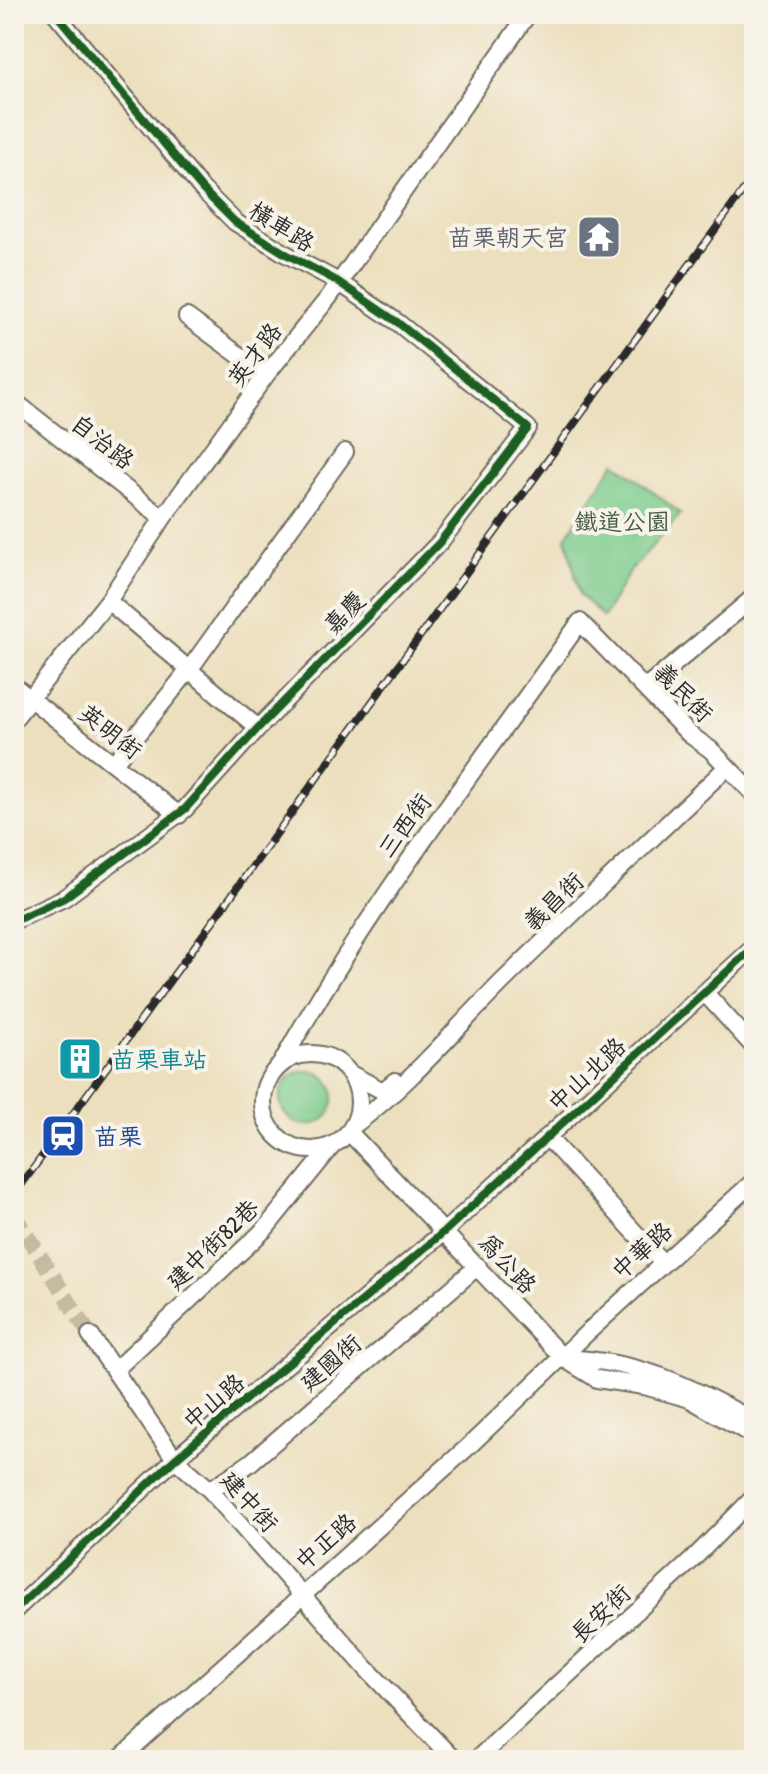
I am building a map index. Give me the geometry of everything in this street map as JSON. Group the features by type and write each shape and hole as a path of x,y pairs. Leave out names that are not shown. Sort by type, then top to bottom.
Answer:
{"street":[{"name":"橫車路","path":"56,14 202,189 235,222 337,281 397,322 528,428"},
{"name":"英才路","path":"14,719 108,601 163,518 528,14"},
{"path":"187,317 266,375"},
{"name":"自治路","path":"14,401 163,518"},
{"name":"嘉慶","path":"14,921 64,898 179,815 258,728 440,542 528,428"},
{"path":"114,763 189,670 345,452"},
{"path":"647,687 754,597"},
{"path":"108,601 258,728"},
{"name":"義民街","path":"580,622 647,687 689,734 754,794"},
{"name":"三西街","path":"281,1064 324,986 396,876 580,622"},
{"name":"英明街","path":"14,686 179,815"},
{"name":"義昌街","path":"351,1129 381,1105 501,984 727,767"},
{"name":"中山北路","path":"446,1230 754,947"},
{"path":"705,993 754,1047"},
{"path":"349,1073 359,1099 351,1129 333,1145 303,1150 289,1145 268,1123 264,1092 270,1077 281,1064 294,1057 324,1056 383,1091 398,1079 415,1072"},
{"name":"為公路","path":"351,1129 563,1358"},
{"path":"547,1137 663,1263"},
{"name":"建中街82巷","path":"116,1369 265,1229 333,1145"},
{"name":"中華路","path":"563,1358 754,1181"},
{"name":"中山路","path":"14,1611 175,1459 446,1230"},
{"name":"建國街","path":"210,1490 250,1463 478,1266"},
{"name":"建中街","path":"90,1335 175,1459 210,1490 454,1760"},
{"path":"563,1358 611,1361 662,1374 753,1429"},
{"name":"中正路","path":"119,1760 563,1358"},
{"name":"長安街","path":"476,1760 692,1560 754,1497"}],"green space":[{"name":"鐵道公園","path":"615,462 681,514 630,571 603,617 580,595 566,537"},
{"path":"307,1071 326,1079 334,1098 326,1117 307,1125 288,1117 280,1098 288,1079"}],"tunnel":[{"path":"14,1215 90,1335"}],"railway":[{"path":"14,1195 754,176"}],"cycle path":[{"path":"14,921 64,898 185,809 258,728 440,542 528,428 397,322 337,281 235,222 202,189 56,14"},
{"path":"14,1611 175,1459 446,1230 754,947"}],"place":[{"name":"苗栗朝天宮","path":"599,237"},
{"name":"苗栗車站","path":"80,1059"},
{"name":"苗栗","path":"63,1136"}]}
